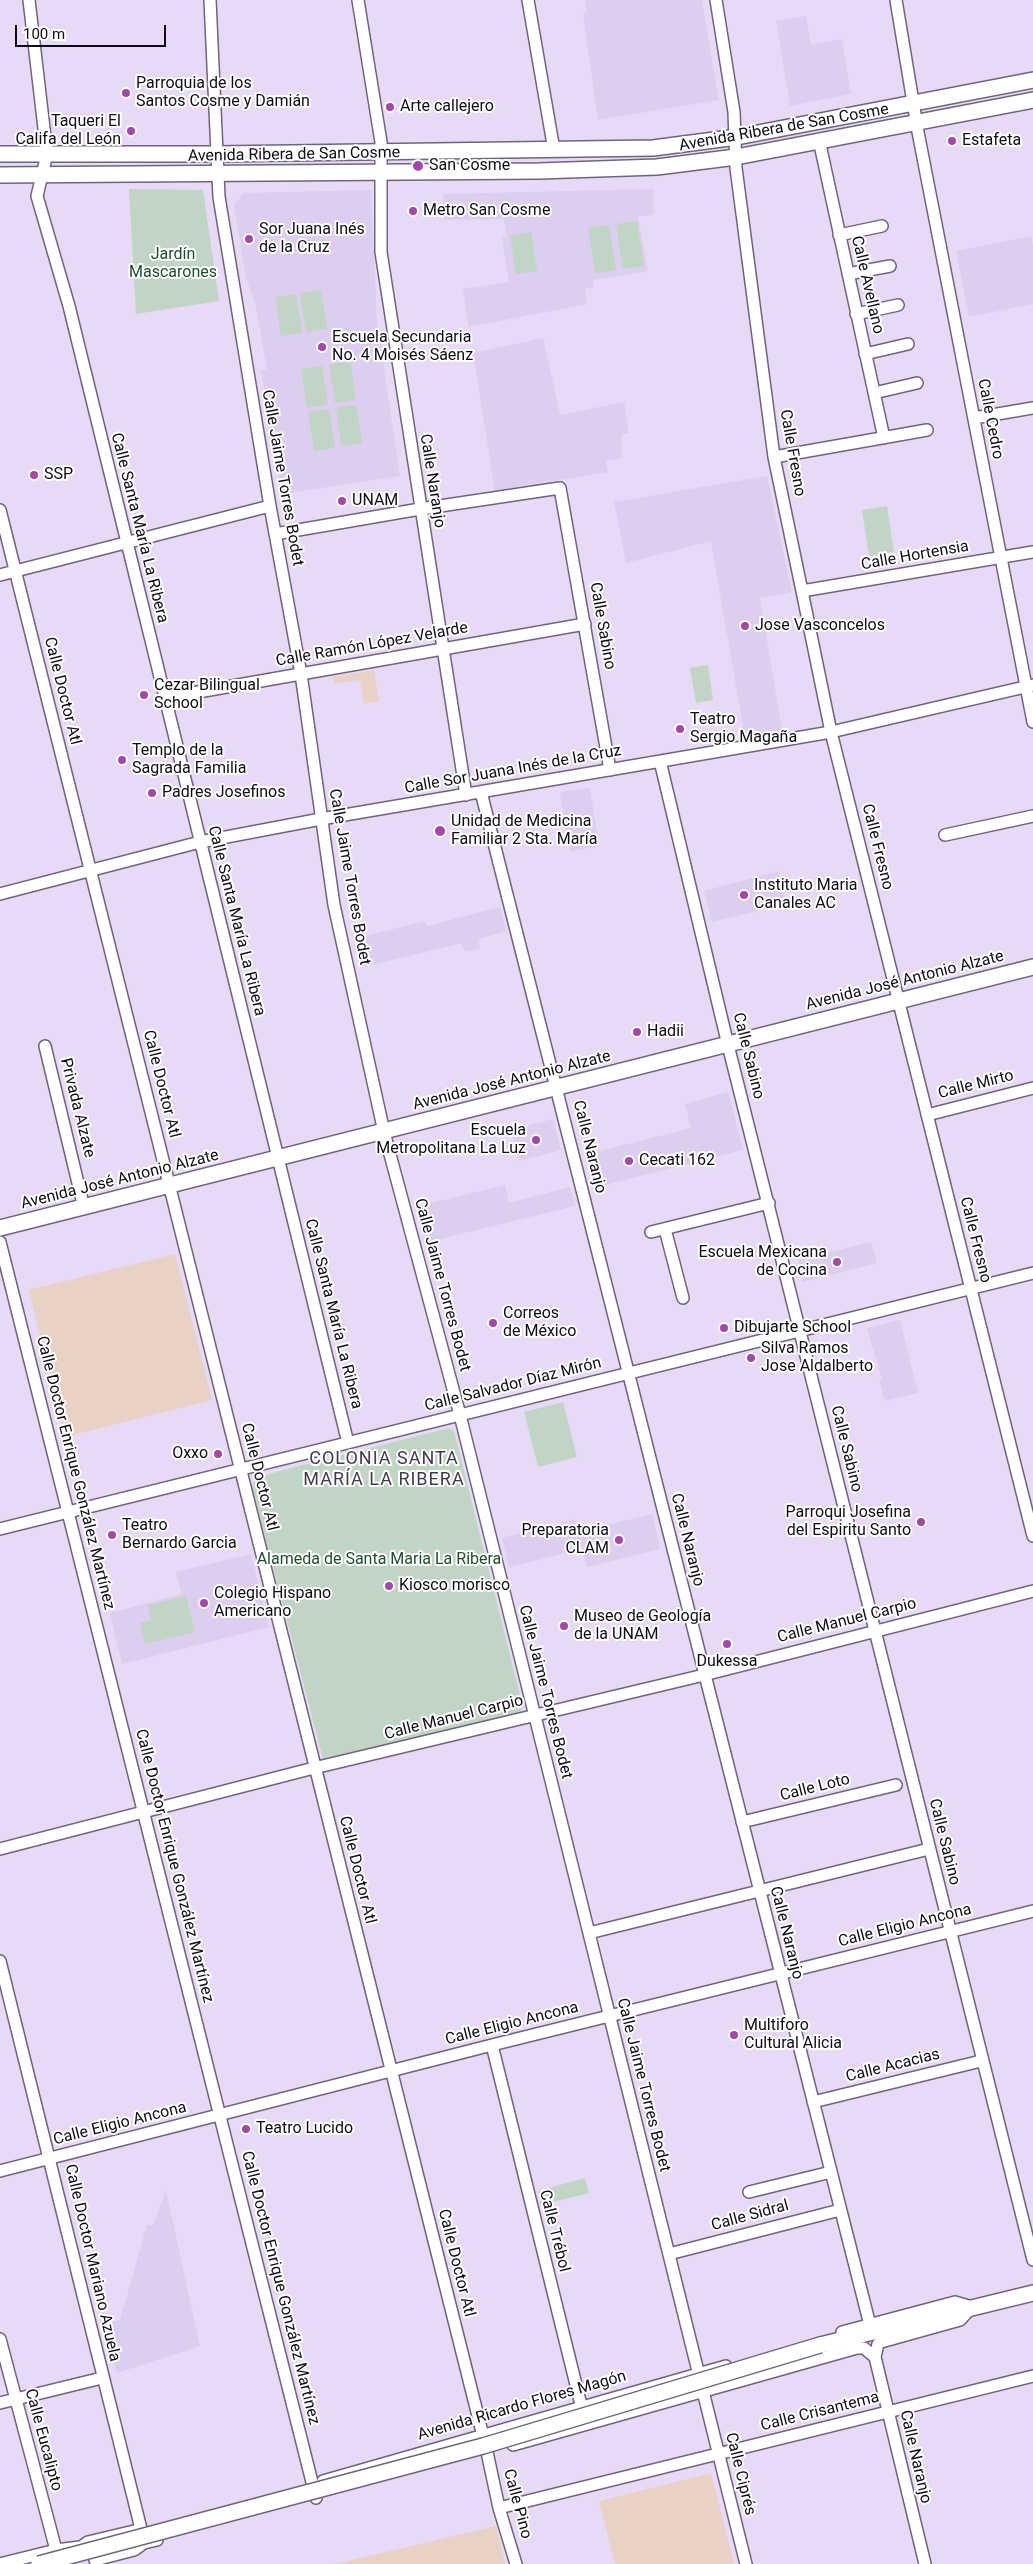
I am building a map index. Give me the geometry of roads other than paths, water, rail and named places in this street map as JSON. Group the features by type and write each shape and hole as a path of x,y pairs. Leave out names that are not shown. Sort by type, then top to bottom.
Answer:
{"main road":[{"name":"Avenida Ribera de San Cosme","path":"0,154 218,154 653,148 737,137 1033,80"},
{"name":"Avenida Ribera de San Cosme","path":"0,175 618,170 736,157 1033,100"},
{"name":"Avenida José Antonio Alzate","path":"0,1228 728,1045 1033,966"},
{"name":"Avenida Ricardo Flores Magón","path":"39,2564 483,2446 820,2345 1033,2292"}],"street":[{"path":"29,0 47,154"},
{"name":"Calle Jaime Torres Bodet","path":"210,0 219,198 270,506 301,674 334,905 384,1132 460,1415 703,2391"},
{"name":"Calle Naranjo","path":"358,0 381,152 381,252 466,794"},
{"path":"528,0 554,150"},
{"name":"Calle Fresno","path":"716,0 737,137 736,157 774,456 831,732 1033,1536"},
{"name":"Calle Cedro","path":"896,0 916,122 1001,558 1030,686 1033,722"},
{"name":"Calle Avellano","path":"819,140 838,235 884,438"},
{"name":"Calle Santa María La Ribera","path":"47,154 37,196 70,306 126,543 348,1442"},
{"path":"838,235 882,226"},
{"path":"848,274 890,266"},
{"path":"856,314 898,305"},
{"path":"865,354 908,344"},
{"path":"874,393 917,383"},
{"path":"974,418 1033,408"},
{"path":"774,456 927,430"},
{"name":"Calle Sabino","path":"420,509 560,488 610,770"},
{"path":"0,575 270,506"},
{"path":"275,534 420,509"},
{"name":"Calle Doctor Atl","path":"0,510 487,2452"},
{"name":"Calle Hortensia","path":"802,591 1033,552"},
{"name":"Calle Ramón López Velarde","path":"164,698 585,624"},
{"name":"Calle Sor Juana Inés de la Cruz","path":"0,894 200,842 321,819 831,732 1030,686"},
{"name":"Calle Sabino","path":"660,761 728,1045 769,1203 981,2060 1033,2260"},
{"name":"Calle Naranjo","path":"481,792 870,2325"},
{"path":"945,835 1033,816"},
{"name":"Privada Alzate","path":"45,1046 84,1208"},
{"name":"Calle Mirto","path":"927,1114 1033,1088"},
{"path":"651,1232 769,1203"},
{"path":"665,1229 683,1298"},
{"name":"Calle Doctor Enrique González Martínez","path":"0,1242 316,2498"},
{"name":"Calle Salvador Díaz Mirón","path":"0,1529 1033,1273"},
{"name":"Calle Manuel Carpio","path":"0,1849 144,1814 314,1768 704,1675 874,1630 1033,1591"},
{"name":"Calle Loto","path":"742,1822 896,1785"},
{"path":"589,1933 929,1849"},
{"name":"Calle Eligio Ancona","path":"0,2171 492,2045 1033,1911"},
{"name":"Calle Doctor Mariano Azuela","path":"0,1961 4,1997 50,2158 102,2378 144,2543"},
{"name":"Calle Trébol","path":"492,2045 586,2424"},
{"name":"Calle Acacias","path":"813,2102 981,2060"},
{"path":"749,2192 831,2172"},
{"name":"Calle Sidral","path":"669,2254 840,2210"},
{"name":"Avenida Ricardo Flores Magón","path":"0,2564 56,2550 86,2546 312,2484 955,2302 972,2307 960,2320 881,2342 878,2344 875,2357 864,2348 857,2348 487,2452 144,2543 134,2550 95,2562"},
{"name":"Calle Eucalipto","path":"0,2339 56,2550"},
{"name":"Calle Naranjo","path":"875,2357 925,2564"},
{"name":"Calle Crisantema","path":"499,2508 1033,2376"},
{"path":"0,2403 102,2378"},
{"name":"Calle Ciprés","path":"703,2391 746,2564"},
{"name":"Calle Pino","path":"487,2452 499,2508 516,2564"},
{"path":"86,2546 95,2562"},
{"name":"Avenida Ricardo Flores Magón","path":"86,2546 134,2550"}],"place":[{"name":"Parroquia de los Santos Cosme y Damián","path":"126,93"},
{"name":"Arte callejero","path":"390,107"},
{"name":"Taqueri El Califa del León","path":"131,131"},
{"name":"Estafeta","path":"952,141"},
{"name":"San Cosme","path":"418,166"},
{"name":"Metro San Cosme","path":"413,211"},
{"name":"Sor Juana Inés de la Cruz","path":"249,239"},
{"name":"Escuela Secundaria No. 4 Moisés Sáenz","path":"322,347"},
{"name":"SSP","path":"34,475"},
{"name":"UNAM","path":"342,501"},
{"name":"Jose Vasconcelos","path":"745,626"},
{"name":"Cezar Bilingual School","path":"144,695"},
{"name":"Teatro Sergio Magaña","path":"680,729"},
{"name":"Templo de la Sagrada Familia","path":"122,760"},
{"name":"Padres Josefinos","path":"152,793"},
{"name":"Unidad de Medicina Familiar 2 Sta. María","path":"440,831"},
{"name":"Instituto Maria Canales AC","path":"744,895"},
{"name":"Hadii","path":"637,1032"},
{"name":"Escuela Metropolitana La Luz","path":"536,1140"},
{"name":"Cecati 162","path":"629,1161"},
{"name":"Escuela Mexicana de Cocina","path":"837,1262"},
{"name":"Correos de México","path":"493,1323"},
{"name":"Dibujarte School","path":"724,1328"},
{"name":"Silva Ramos Jose Aldalberto","path":"751,1358"},
{"name":"Oxxo","path":"218,1454"},
{"name":"Parroqui Josefina del Espiritu Santo","path":"921,1522"},
{"name":"Teatro Bernardo Garcia","path":"112,1535"},
{"name":"Preparatoria CLAM","path":"619,1540"},
{"name":"Kiosco morisco","path":"389,1586"},
{"name":"Colegio Hispano Americano","path":"204,1603"},
{"name":"Museo de Geología de la UNAM","path":"564,1626"},
{"name":"Dukessa","path":"727,1644"},
{"name":"Multiforo Cultural Alicia","path":"734,2035"},
{"name":"Teatro Lucido","path":"246,2129"}],"district":[{"name":"COLONIA SANTA MARÍA LA RIBERA","path":"384,1469"}],"park label":[{"name":"Jardín Mascarones","path":"173,264"},
{"name":"Alameda de Santa Maria La Ribera","path":"379,1560"}]}
